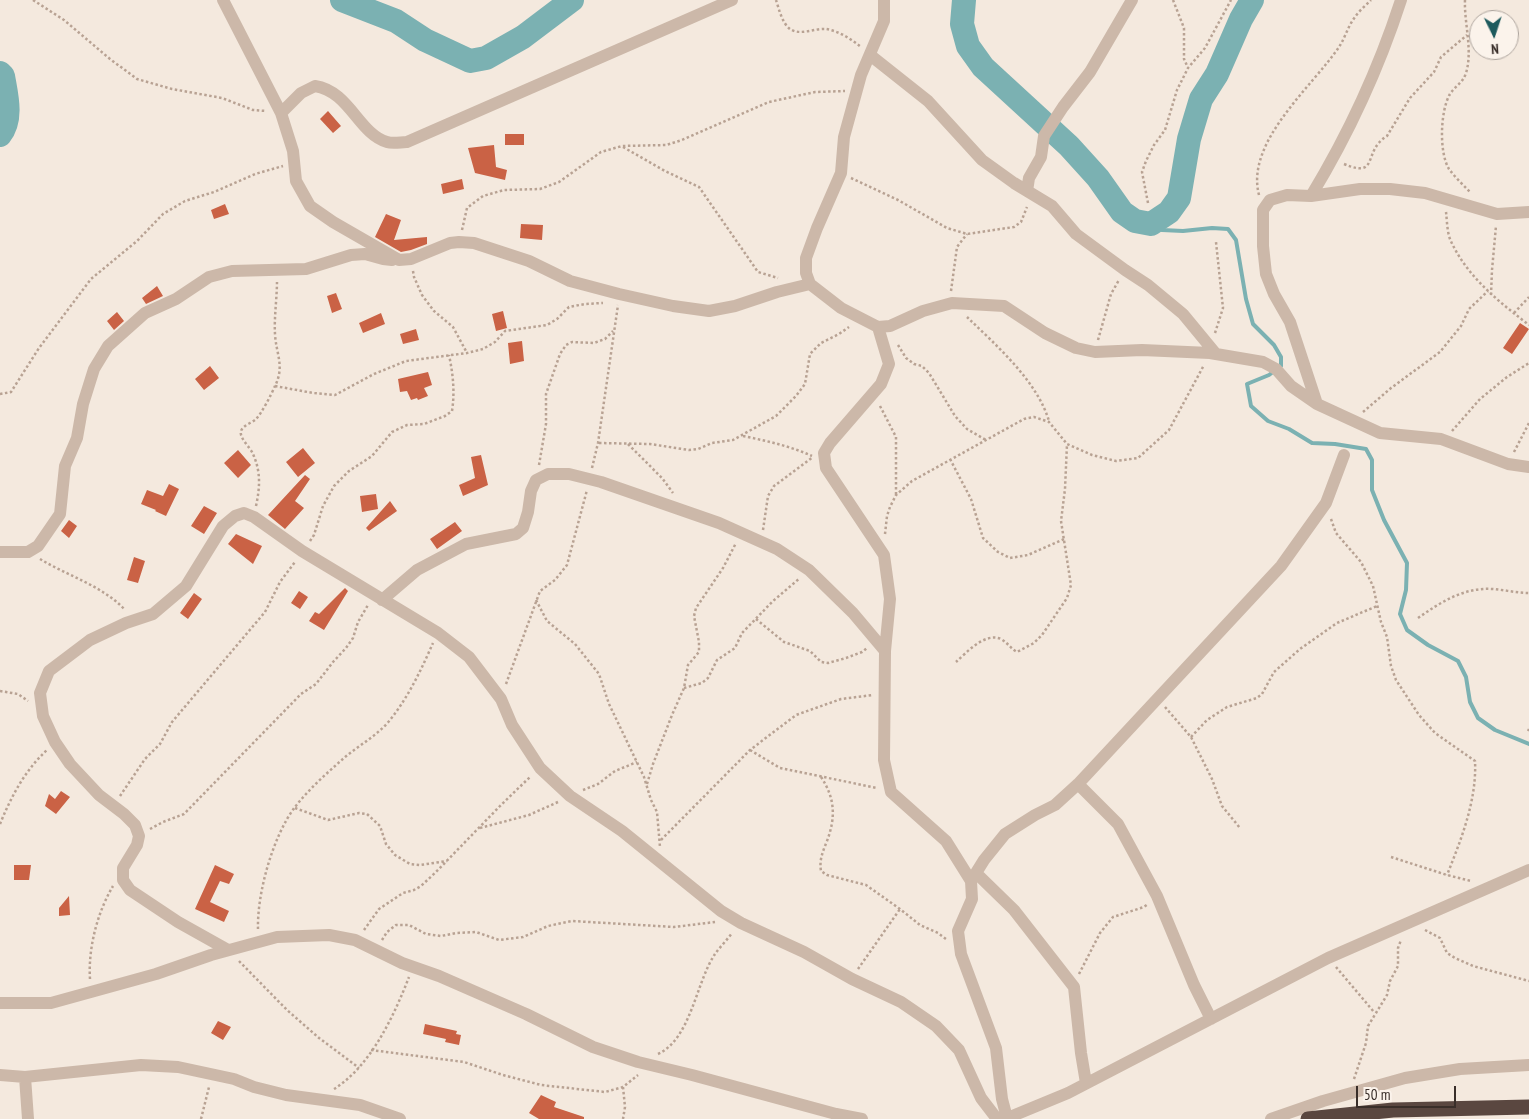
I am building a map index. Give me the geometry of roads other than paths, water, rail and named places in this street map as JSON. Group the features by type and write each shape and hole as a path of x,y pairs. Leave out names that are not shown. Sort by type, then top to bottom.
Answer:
{"highway":[{"path":"1319,1118 1393,1110 1529,1107"}],"street":[{"path":"222,0 281,113 293,152 296,181 310,206 350,232 405,260"},
{"path":"281,113 301,93 315,86 326,87 343,101 377,138 389,143 407,142 732,0"},
{"path":"884,0 884,21 861,75 844,137 841,173 806,258 806,273 810,284 841,308 884,327 923,311 952,303 1004,306 1045,333 1076,348 1095,352 1142,350 1212,351 1263,362 1276,369 1291,386 1318,404 1380,433 1441,439 1508,464 1529,467"},
{"path":"1029,192 1029,178 1041,156 1044,136 1090,72 1132,0"},
{"path":"1311,196 1333,159 1389,37 1401,0"},
{"path":"870,55 928,101 982,160 1052,206 1076,234 1148,285 1183,314 1212,351"},
{"path":"1318,404 1290,322 1274,294 1266,274 1263,246 1263,210 1270,200 1286,195 1311,196 1360,189 1375,189 1425,193 1491,212 1529,212"},
{"path":"0,552 28,552 38,546 60,514 65,466 77,438 83,404 94,369 108,346 145,313 176,299 208,277 232,271 306,269 351,254 365,254 383,259 405,260 450,243 459,242 474,244 529,261 570,281 618,297 709,311 735,306 777,292 810,284"},
{"path":"884,327 888,364 881,384 830,443 820,459 884,555 890,598 885,651 884,760 891,792 946,842 974,877 1014,910 1074,987 1086,1083"},
{"path":"1003,1119 996,1048 960,954 958,930 972,899 974,877 984,860 1005,834 1055,805 1078,784 1281,566 1326,503 1344,456"},
{"path":"378,597 417,570 466,544 516,534 523,528 531,492 536,480 548,474 569,474 590,479 719,523 777,549 808,570 853,613 885,651"},
{"path":"228,950 178,922 130,890 123,880 123,868 137,845 139,836 134,825 100,795 70,764 42,716 40,693 49,671 90,640 153,614 186,586 223,526 235,516 244,513 254,517 302,551 438,633 469,657 501,700 512,725 540,768 570,796 622,831 721,911 738,922 804,952 852,979 901,1002 936,1026 959,1050 981,1098 1003,1119"},
{"path":"1078,784 1118,824 1157,896 1194,985 1211,1019"},
{"path":"1003,1119 1068,1093 1328,958 1529,870"},
{"path":"0,1003 51,1003 91,993 228,950 277,937 329,935 355,940 486,996 593,1047 644,1064 836,1114 862,1119"},
{"path":"1271,1119 1343,1095 1404,1078 1460,1069 1529,1065"},
{"path":"0,1075 24,1077 141,1066 178,1067 234,1079 254,1087 312,1100 360,1106 400,1119"},
{"path":"24,1077 28,1119"}],"waterway":[{"path":"342,0 396,21 425,40 470,61 486,58 523,37 572,0"},
{"path":"964,0 962,24 968,46 983,67 1069,146 1098,178 1122,212 1135,221 1151,224 1169,212 1179,198 1189,139 1201,99 1217,74 1241,19 1252,0"},
{"path":"0,73 3,76 8,106 6,122 0,135"},
{"path":"1151,224 1162,230 1228,229 1236,240 1246,299 1253,324 1274,345 1281,357 1281,366 1269,375 1247,384 1251,406 1268,421 1289,429 1312,443 1335,444 1366,449 1372,460 1372,490 1384,520 1407,563 1406,590 1400,614 1407,630 1428,645 1458,661 1466,677 1470,702 1478,718 1495,730 1529,744"}]}
